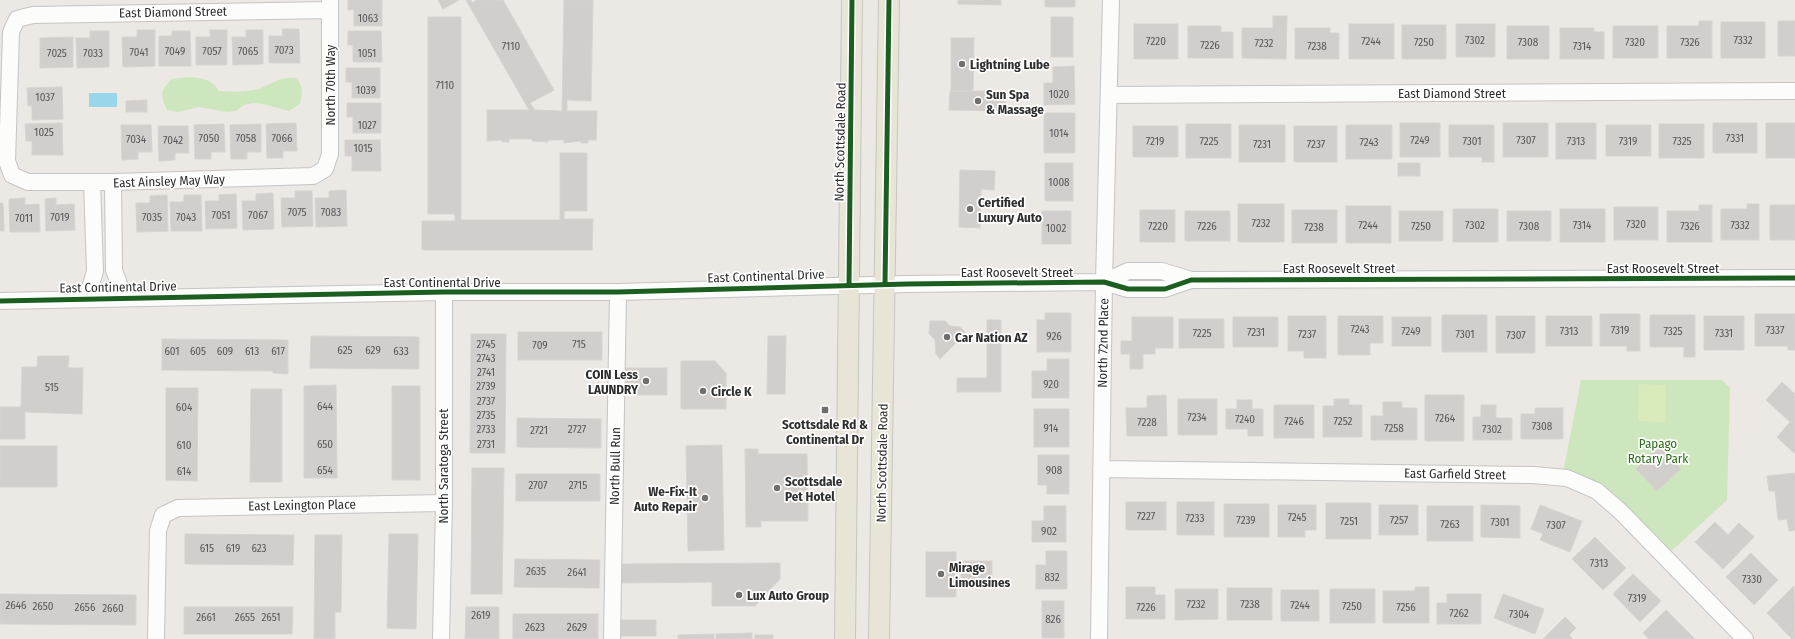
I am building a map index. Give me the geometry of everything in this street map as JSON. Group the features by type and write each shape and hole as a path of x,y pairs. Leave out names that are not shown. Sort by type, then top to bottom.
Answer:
{"main road":[{"name":"North Scottsdale Road","path":"845,639 852,0"},
{"name":"North Scottsdale Road","path":"879,639 889,0"}],"street":[{"name":"North 72nd Place","path":"1099,639 1104,282 1111,0"},
{"name":"East Diamond Street","path":"12,175 7,161 11,32 18,19 33,14 330,5"},
{"name":"North 70th Way","path":"325,169 330,154 330,5"},
{"name":"East Diamond Street","path":"1109,95 1795,91"},
{"name":"East Ainsley May Way","path":"12,175 28,182 113,182 313,176 325,169"},
{"path":"86,299 95,271 92,182"},
{"path":"113,182 114,270 124,298"},
{"path":"93,223 113,222"},
{"name":"East Roosevelt Street","path":"885,284 1104,282 1128,271 1162,271 1191,280 1795,278"},
{"name":"East Continental Drive","path":"0,301 444,292 618,292 885,284"},
{"name":"North Saratoga Street","path":"441,639 444,503 444,292"},
{"name":"North Bull Run","path":"612,639 618,292"},
{"name":"East Garfield Street","path":"1102,469 1533,475 1567,478 1597,491 1620,511 1745,639"},
{"name":"East Lexington Place","path":"156,639 158,531 163,515 178,508 444,503"}],"green space":[{"path":"189,77 206,80 213,84 219,91 232,92 254,90 278,80 296,78 299,81 302,93 300,104 289,111 253,103 244,105 236,111 227,112 199,107 178,112 167,110 162,96 165,87 172,79"},
{"name":"Papago Rotary Park","path":"1581,380 1722,380 1730,388 1727,500 1665,557 1619,509 1562,478"},
{"path":"1639,384 1666,385 1665,422 1638,421"}],"water":[{"path":"89,93 117,93 117,107 89,107"}],"building":[{"path":"348,0 382,0 382,26 354,26 354,10 348,10"},
{"path":"438,0 459,0 443,9"},
{"path":"466,0 471,0 472,3 477,0 503,0 554,90 530,103 535,110 562,111 564,0 593,0 591,101 567,100 567,111 597,111 596,140 588,140 588,143 581,143 581,141 564,143 564,140 548,140 548,142 532,141 532,139 509,139 509,142 502,142 502,140 487,141 487,110 529,110"},
{"path":"958,0 1001,0 1001,5 958,4"},
{"path":"1045,0 1075,0 1075,7 1045,7"},
{"path":"1273,16 1287,16 1286,59 1242,58 1242,28 1273,28"},
{"path":"428,17 461,17 461,220 560,220 560,153 587,153 587,211 564,211 564,219 593,219 592,250 422,250 422,221 455,221 455,214 428,214"},
{"path":"1051,17 1073,17 1073,57 1051,57"},
{"path":"1699,21 1712,21 1712,58 1667,58 1667,26 1699,26"},
{"path":"1778,21 1795,21 1795,56 1778,56"},
{"path":"1721,22 1765,22 1765,58 1721,58"},
{"path":"1134,24 1178,24 1178,59 1134,59"},
{"path":"1349,24 1394,24 1394,59 1349,59"},
{"path":"1456,24 1495,24 1495,57 1456,57"},
{"path":"1402,25 1446,25 1446,59 1402,59"},
{"path":"1188,26 1221,26 1221,32 1233,32 1233,58 1188,58"},
{"path":"1507,26 1549,26 1549,59 1507,59"},
{"path":"1613,26 1658,26 1658,58 1613,58"},
{"path":"1295,28 1330,28 1330,33 1339,33 1339,59 1295,59"},
{"path":"1560,28 1594,28 1594,32 1604,32 1604,59 1560,59"},
{"path":"282,29 299,29 300,63 269,63 269,36 283,36"},
{"path":"137,30 155,30 155,66 123,67 122,37 137,37"},
{"path":"210,30 227,30 227,65 196,65 196,37 210,37"},
{"path":"246,30 263,30 263,64 233,65 232,37 246,37"},
{"path":"90,31 109,31 109,67 77,68 76,38 90,38"},
{"path":"172,31 190,31 191,66 159,66 159,36 172,36"},
{"path":"348,31 381,31 382,62 353,62 353,45 348,45"},
{"path":"73,37 73,67 40,68 40,38"},
{"name":"Lightning Lube","path":"951,38 974,38 973,91 951,91"},
{"path":"1074,66 1075,104 1044,105 1044,83 1053,83 1053,67"},
{"path":"346,68 380,68 380,98 352,98 352,82 346,82"},
{"path":"62,87 63,119 32,120 32,106 28,106 27,88"},
{"name":"Sun Spa & Massage","path":"950,91 1006,91 1006,111 949,110"},
{"path":"147,100 147,112 126,112 126,101"},
{"path":"347,103 381,103 381,133 353,133 353,117 347,117"},
{"path":"1044,113 1075,113 1075,153 1044,153"},
{"path":"62,123 63,155 32,155 32,141 26,141 25,124"},
{"path":"296,123 297,151 283,151 283,158 267,158 266,124"},
{"path":"1400,123 1440,123 1440,157 1400,157"},
{"path":"1503,123 1548,123 1548,157 1503,157"},
{"path":"1556,123 1596,123 1596,159 1556,159"},
{"path":"1713,123 1757,123 1757,153 1713,153"},
{"path":"1766,123 1795,123 1795,158 1766,158"},
{"path":"224,124 225,152 211,152 211,159 195,159 194,125"},
{"path":"261,124 261,152 247,152 247,159 231,159 230,125"},
{"path":"1186,124 1231,124 1231,158 1186,158"},
{"path":"1659,124 1704,124 1704,158 1659,158"},
{"path":"121,125 151,125 152,152 138,152 138,159 122,160"},
{"path":"1239,125 1285,125 1285,162 1239,162"},
{"path":"1346,125 1392,125 1392,159 1346,159"},
{"path":"1449,125 1494,125 1494,162 1482,162 1482,157 1449,157"},
{"path":"1606,125 1651,125 1651,156 1606,156"},
{"path":"158,126 188,126 189,153 175,153 175,160 159,161"},
{"path":"1133,126 1178,126 1178,157 1133,157"},
{"path":"1294,126 1337,126 1337,162 1294,162"},
{"path":"345,140 380,140 381,171 352,171 352,156 345,156"},
{"path":"1045,163 1073,163 1073,201 1045,201"},
{"path":"1398,163 1420,163 1420,176 1398,176"},
{"name":"Certified Luxury Auto","path":"960,170 995,171 994,190 981,189 980,228 959,227"},
{"path":"346,190 347,226 316,227 315,198 329,198 329,191"},
{"path":"295,191 312,191 313,226 282,227 281,198 295,198"},
{"path":"273,193 274,229 243,230 242,201 256,201 256,194"},
{"path":"236,194 237,228 206,229 205,201 219,201 219,195"},
{"path":"167,195 168,231 137,232 136,203 150,203 150,196"},
{"path":"184,195 201,195 202,231 171,231 170,202 184,202"},
{"path":"25,198 25,205 39,204 40,232 10,232 9,199"},
{"path":"56,198 56,205 74,204 75,230 46,231 45,199"},
{"path":"0,203 3,203 4,231 0,231"},
{"path":"1238,204 1284,204 1284,242 1238,242"},
{"path":"1747,204 1759,204 1759,240 1721,240 1721,209 1747,209"},
{"path":"1699,205 1712,205 1712,242 1667,242 1667,211 1699,211"},
{"path":"1770,205 1795,205 1795,240 1770,240"},
{"path":"1346,206 1391,206 1391,243 1346,243"},
{"path":"1614,207 1658,207 1658,240 1614,240"},
{"path":"1453,209 1498,209 1498,242 1453,242"},
{"path":"1560,209 1605,209 1605,242 1560,242"},
{"path":"1140,210 1175,210 1175,242 1140,242"},
{"path":"1292,210 1337,210 1337,243 1292,243"},
{"path":"1042,211 1071,211 1071,244 1042,244"},
{"path":"1185,211 1230,211 1230,241 1185,241"},
{"path":"1399,211 1443,211 1443,241 1399,241"},
{"path":"1507,211 1551,211 1551,241 1507,241"},
{"path":"1045,313 1071,313 1071,352 1037,352 1037,320 1045,320"},
{"path":"1600,314 1640,314 1640,351 1627,351 1627,346 1600,346"},
{"path":"1755,314 1795,314 1795,350 1788,350 1788,346 1755,346"},
{"path":"1442,315 1487,315 1487,352 1442,352"},
{"path":"1650,315 1695,315 1695,357 1684,357 1684,347 1650,347"},
{"path":"1288,316 1326,316 1326,358 1304,358 1304,351 1288,351"},
{"path":"1338,316 1383,316 1383,343 1370,343 1370,355 1338,355"},
{"path":"1496,316 1535,316 1535,353 1496,353"},
{"path":"1546,316 1592,316 1592,346 1546,346"},
{"path":"1704,316 1744,316 1744,350 1704,350"},
{"path":"1132,317 1173,317 1173,348 1155,348 1155,354 1143,354 1143,369 1130,369 1130,354 1121,354 1121,341 1132,341"},
{"path":"1233,317 1278,317 1278,347 1233,347"},
{"path":"1392,317 1431,317 1431,346 1392,346"},
{"path":"1179,319 1224,319 1224,348 1179,348"},
{"path":"987,320 1001,320 1001,392 957,392 957,378 987,378"},
{"name":"Car Nation AZ","path":"930,321 945,321 950,326 960,327 966,333 940,359 936,354 935,340 929,334"},
{"path":"518,332 602,332 602,360 518,360"},
{"path":"471,334 506,334 505,453 470,453"},
{"path":"311,336 419,337 419,369 310,368"},
{"name":"Circle K","path":"768,336 786,336 785,394 767,394"},
{"path":"162,339 288,340 288,374 273,373 273,371 162,370"},
{"path":"38,356 69,356 68,368 83,368 82,414 25,412 25,439 0,439 0,407 21,407 22,367 37,367"},
{"path":"1047,359 1069,359 1069,398 1032,398 1032,371 1047,371"},
{"name":"Circle K","path":"681,361 715,361 726,373 726,409 681,409"},
{"name":"COIN Less LAUNDRY","path":"626,368 667,368 667,395 626,395"},
{"path":"1782,382 1795,394 1795,454 1777,437 1790,422 1766,400"},
{"path":"336,385 337,478 304,478 304,386"},
{"path":"392,386 420,386 420,480 392,480"},
{"path":"166,388 198,388 197,481 166,480"},
{"path":"251,389 282,389 282,482 250,482"},
{"path":"1166,395 1167,436 1127,436 1126,408 1147,408 1147,396"},
{"path":"1425,395 1464,395 1464,441 1425,441"},
{"path":"1178,399 1217,399 1217,435 1178,435"},
{"path":"1334,399 1349,399 1349,405 1362,405 1362,437 1323,437 1323,406 1334,406"},
{"path":"1237,400 1252,400 1252,409 1263,409 1263,436 1248,436 1248,429 1226,429 1226,409 1237,409"},
{"path":"1383,402 1402,402 1402,408 1417,408 1417,440 1371,440 1371,416 1383,416"},
{"path":"1274,405 1314,405 1314,438 1274,438"},
{"path":"1481,405 1496,405 1496,418 1512,418 1512,440 1473,440 1473,417 1481,417"},
{"path":"1535,408 1563,408 1563,439 1521,439 1521,414 1535,414"},
{"path":"1034,409 1069,409 1069,447 1034,447"},
{"path":"517,418 601,419 601,448 517,447"},
{"name":"We-Fix-It Auto Repair","path":"722,445 724,550 688,551 686,446"},
{"path":"0,446 57,446 57,487 0,487"},
{"path":"1660,446 1681,469 1657,491 1636,469"},
{"name":"Scottsdale Pet Hotel","path":"745,449 758,449 758,454 807,454 808,521 761,521 761,527 746,527"},
{"path":"1038,455 1069,455 1069,494 1047,494 1047,485 1038,485"},
{"path":"472,468 504,468 502,594 471,594"},
{"path":"1795,473 1795,530 1789,531 1787,519 1778,520 1775,491 1769,491 1767,476"},
{"path":"516,474 600,474 600,501 516,501"},
{"path":"1126,502 1166,502 1166,530 1126,530"},
{"path":"1177,502 1214,502 1214,535 1177,535"},
{"path":"1326,503 1371,503 1371,539 1326,539"},
{"path":"1224,504 1269,504 1269,537 1224,537"},
{"path":"1278,505 1316,505 1316,530 1305,530 1305,537 1278,537"},
{"path":"1379,505 1418,505 1418,535 1379,535"},
{"path":"1481,505 1520,506 1520,538 1481,537"},
{"path":"1540,505 1582,521 1570,552 1540,540 1543,534 1531,529"},
{"path":"1044,506 1066,506 1066,542 1032,542 1032,521 1044,521"},
{"path":"1427,506 1473,506 1473,541 1427,541"},
{"path":"1715,522 1728,535 1739,523 1754,537 1723,569 1695,542"},
{"path":"185,534 294,535 293,565 185,564"},
{"path":"389,534 418,534 416,629 387,628"},
{"path":"315,535 342,535 341,612 335,612 335,639 314,639"},
{"path":"1595,537 1626,568 1603,590 1572,559"},
{"path":"1046,551 1067,551 1067,589 1036,589 1036,565 1046,565"},
{"name":"Mirage Limousines","path":"926,552 956,552 956,597 926,597"},
{"path":"1751,553 1778,580 1754,605 1726,577"},
{"path":"515,559 600,560 599,588 514,587"},
{"path":"961,561 992,561 992,587 961,587"},
{"name":"Lux Auto Group","path":"780,563 780,579 755,606 712,606 712,582 620,583 620,564"},
{"path":"1633,574 1661,601 1640,622 1613,594"},
{"path":"1794,586 1795,639 1792,639 1767,613"},
{"path":"1126,587 1155,587 1155,595 1165,595 1165,619 1126,619"},
{"path":"1415,587 1429,587 1429,623 1383,623 1383,591 1415,591"},
{"path":"1227,588 1272,588 1272,620 1227,620"},
{"path":"1175,589 1218,589 1218,619 1175,620"},
{"path":"1330,589 1375,589 1375,623 1330,623"},
{"path":"1281,590 1319,590 1319,621 1281,621"},
{"path":"0,594 136,595 136,625 0,624"},
{"path":"1447,594 1481,594 1481,624 1437,624 1437,603 1447,603"},
{"path":"1503,594 1544,609 1535,634 1494,618"},
{"path":"1042,601 1064,601 1064,638 1042,638"},
{"path":"184,607 293,607 292,634 184,634"},
{"path":"466,607 499,607 499,639 465,639"},
{"path":"1666,610 1695,639 1649,639 1643,633"},
{"path":"513,614 598,614 598,639 513,639"},
{"path":"1565,617 1576,628 1569,635 1573,639 1543,639"},
{"path":"621,620 656,620 656,636 621,636"},
{"path":"752,633 752,639 716,639 716,634"},
{"path":"714,634 714,639 678,639 678,635"},
{"path":"755,635 773,635 773,639 755,639"}],"cycle path":[{"path":"849,285 852,0"},
{"path":"885,284 889,0"},
{"path":"0,301 444,292 618,292 907,284 1104,282 1128,289 1165,289 1191,280 1795,278"}],"place":[{"name":"Lightning Lube","path":"962,64"},
{"name":"Sun Spa & Massage","path":"978,101"},
{"name":"Certified Luxury Auto","path":"970,209"},
{"name":"Car Nation AZ","path":"947,337"},
{"name":"COIN Less LAUNDRY","path":"646,381"},
{"name":"Circle K","path":"703,391"},
{"name":"Scottsdale Rd & Continental Dr","path":"825,410"},
{"name":"Scottsdale Pet Hotel","path":"777,488"},
{"name":"We-Fix-It Auto Repair","path":"705,498"},
{"name":"Mirage Limousines","path":"941,574"},
{"name":"Lux Auto Group","path":"739,595"}]}
